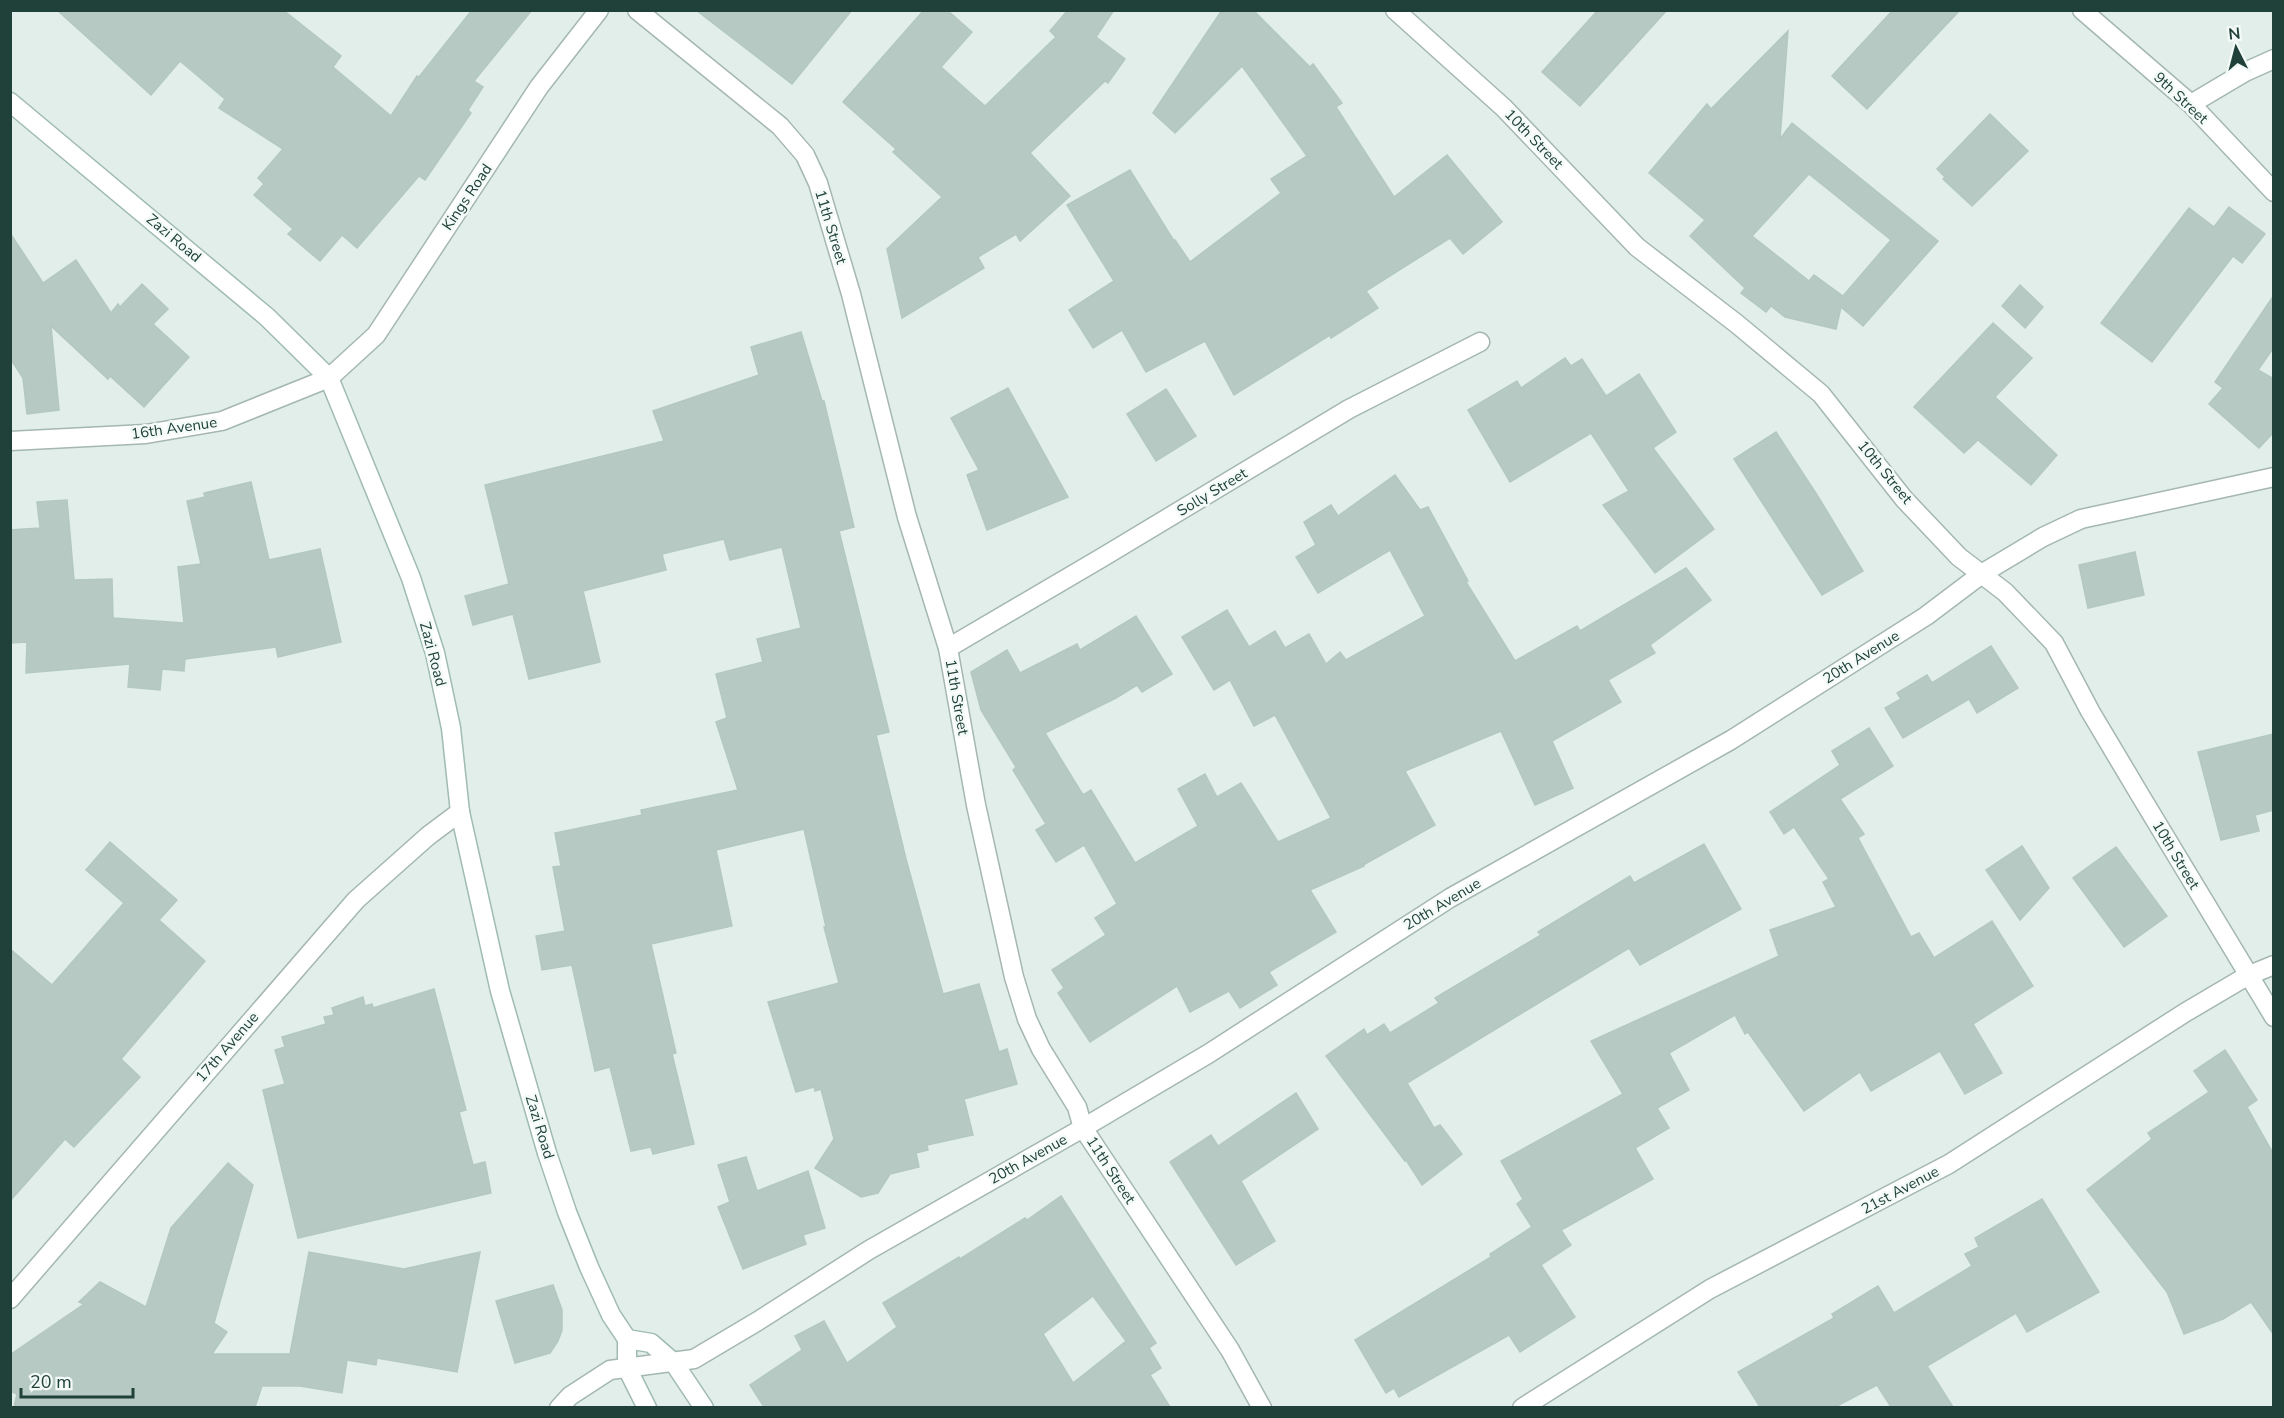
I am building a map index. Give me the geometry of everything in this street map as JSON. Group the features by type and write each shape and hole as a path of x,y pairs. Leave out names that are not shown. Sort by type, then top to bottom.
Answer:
{"street":[{"name":"Kings Road","path":"329,378 376,335 539,87 599,10"},
{"name":"11th Street","path":"637,10 780,126 805,156 818,183 830,218 907,517 948,648 976,805 1014,977 1027,1019 1041,1049 1077,1107 1083,1128 1230,1350 1262,1407"},
{"name":"10th Street","path":"1395,10 1504,108 1637,247 1737,324 1821,394 1904,499 1959,557 2005,592 2054,643 2096,720 2247,976 2274,1017"},
{"name":"9th Street","path":"2082,10 2191,104 2274,192"},
{"path":"2191,104 2244,72 2274,59"},
{"name":"Zazi Road","path":"10,102 250,303 329,378 411,578 435,652 451,728 460,812 500,991 547,1153 589,1267 611,1315 627,1339"},
{"name":"Solly Street","path":"948,648 1349,409 1480,342"},
{"name":"16th Avenue","path":"10,441 146,434 222,422 329,378"},
{"name":"20th Avenue","path":"559,1407 570,1396 610,1370 694,1359 929,1215 1208,1054 1450,898 1731,740 1926,616 1983,573 2043,537 2081,519 2274,477"},
{"name":"17th Avenue","path":"10,1299 356,900 428,836 460,812"},
{"name":"21st Avenue","path":"1522,1407 1710,1289 1949,1164 2186,1011 2247,976 2274,965"},
{"path":"648,1407 627,1368 627,1339 651,1343 674,1363 704,1407"}],"building":[{"path":"57,10 283,10 341,56 333,67 391,116 417,76 419,77 472,10 532,10 474,81 483,87 468,110 471,113 425,180 419,176 357,248 342,235 320,261 288,234 293,229 254,195 264,184 258,178 283,149 219,108 225,99 180,61 151,95"},
{"path":"696,10 852,10 792,84"},
{"path":"924,10 947,10 972,32 941,67 985,106 1056,37 1050,31 1068,10 1114,10 1096,37 1125,59 1108,83 1105,81 1030,153 1070,196 1020,241 1016,234 978,257 984,268 902,318 887,249 942,197 893,152 896,149 843,102"},
{"path":"1222,10 1253,10 1310,67 1313,64 1342,103 1336,107 1394,197 1447,155 1502,222 1463,254 1450,238 1366,291 1378,308 1234,395 1205,341 1146,372 1122,330 1093,348 1069,310 1114,281 1067,205 1130,170 1174,241 1190,262 1281,193 1271,179 1307,156 1242,66 1175,133 1153,113"},
{"path":"1598,10 1667,10 1580,106 1542,72"},
{"path":"1893,10 1960,10 1867,109 1832,76"},
{"path":"1788,31 1780,139 1792,123 1938,241 1863,326 1841,307 1836,329 1785,317 1771,306 1766,312 1741,293 1745,288 1690,236 1705,220 1649,173 1707,104 1711,109","holes":["1809,174 1891,240 1843,296 1814,275 1809,281 1752,236"]},
{"path":"1990,114 2028,151 1972,206 1943,179 1945,177 1937,169"},
{"path":"2229,207 2265,234 2242,263 2233,256 2152,362 2101,323 2189,208 2214,227"},
{"path":"10,233 43,283 76,260 111,313 142,284 168,309 153,324 189,357 144,407 110,376 108,379 51,326 59,410 27,414 23,378 10,358"},
{"path":"2020,285 2043,307 2025,328 2002,306"},
{"path":"2274,295 2274,347 2258,370 2274,379 2274,432 2259,448 2209,404 2223,388 2215,382"},
{"path":"1993,323 2032,358 1995,397 2057,455 2031,485 1978,440 1964,453 1914,407"},
{"path":"801,332 822,401 824,401 854,527 839,531 889,732 876,735 906,859 943,994 979,984 999,1052 1007,1049 1017,1084 964,1099 973,1135 927,1145 928,1150 916,1153 919,1167 890,1174 878,1193 861,1197 815,1168 834,1139 821,1089 815,1091 814,1087 796,1092 768,1002 839,983 824,927 826,927 804,829 716,850 732,926 651,944 676,1053 672,1054 694,1144 653,1154 651,1147 631,1151 610,1067 595,1071 572,965 542,970 536,936 565,931 553,867 561,866 555,833 642,815 641,810 738,790 716,722 727,718 716,674 763,662 757,639 801,628 782,547 730,560 724,539 662,554 666,570 583,591 600,662 529,679 513,614 473,625 465,596 509,584 485,485 664,441 653,411 759,375 751,347"},
{"path":"1565,358 1571,366 1582,359 1606,396 1639,374 1676,432 1653,448 1714,529 1655,573 1603,505 1629,491 1591,433 1510,482 1468,410 1517,381 1521,388"},
{"path":"1008,388 1068,497 987,530 967,475 979,470 951,418"},
{"path":"1166,389 1196,436 1156,461 1127,414"},
{"path":"1776,432 1863,571 1822,595 1734,459"},
{"path":"1395,475 1420,510 1428,507 1468,581 1466,582 1515,661 1577,626 1580,631 1686,568 1711,600 1650,645 1655,653 1608,680 1621,702 1552,741 1573,788 1535,805 1501,731 1405,771 1435,825 1364,866 1310,890 1336,932 1269,972 1277,985 1240,1008 1229,991 1190,1012 1177,986 1090,1042 1058,993 1064,988 1052,970 1106,935 1095,918 1117,904 1084,845 1056,862 1036,830 1046,824 1013,770 1016,767 981,710 971,672 1007,650 1020,673 1077,644 1080,650 1136,616 1172,674 1142,692 1137,685 1116,698 1045,733 1083,795 1091,790 1135,863 1198,826 1178,789 1205,774 1217,797 1241,783 1278,842 1331,818 1275,715 1254,726 1230,680 1214,690 1182,637 1227,610 1249,647 1275,631 1285,648 1309,634 1326,664 1340,652 1346,660 1425,616 1390,550 1318,593 1296,557 1316,545 1304,522 1331,505 1338,516"},
{"path":"251,482 269,560 320,549 341,642 278,657 276,647 185,659 184,671 162,669 160,690 128,687 130,664 26,673 27,642 10,643 10,530 40,528 37,502 67,500 74,580 112,579 113,618 184,623 178,567 201,564 187,501 205,497 204,493"},
{"path":"2135,552 2144,595 2088,608 2079,565"},
{"path":"1991,646 2018,688 1977,713 1969,699 1903,738 1885,708 1901,699 1897,693 1927,675 1932,683"},
{"path":"1869,728 1893,766 1840,799 1864,834 1858,838 1911,937 1919,933 1934,958 1992,921 2033,986 1973,1024 2002,1073 1965,1094 1940,1051 1871,1091 1860,1072 1804,1111 1748,1032 1745,1034 1735,1015 1669,1053 1689,1090 1657,1108 1669,1128 1635,1148 1653,1179 1561,1230 1571,1245 1541,1265 1575,1317 1520,1352 1509,1335 1399,1397 1394,1388 1386,1393 1355,1340 1491,1257 1490,1254 1532,1227 1517,1204 1523,1199 1501,1161 1623,1094 1591,1041 1779,956 1770,930 1836,907 1823,882 1829,879 1794,827 1784,834 1770,812 1840,765 1832,751"},
{"path":"2274,734 2274,810 2255,815 2259,831 2221,840 2198,752"},
{"path":"110,842 177,900 159,920 205,961 121,1059 140,1077 74,1147 65,1139 10,1201 10,949 52,985 124,903 86,870"},
{"path":"1704,844 1741,909 1640,965 1629,948 1407,1083 1434,1128 1440,1125 1462,1154 1422,1185 1406,1160 1326,1056 1364,1029 1367,1035 1384,1024 1390,1033 1439,1003 1435,998 1541,935 1538,932 1630,876 1634,883"},
{"path":"2022,846 2049,888 2020,920 1986,870"},
{"path":"2116,847 2167,916 2124,947 2073,878"},
{"path":"434,989 466,1110 459,1112 473,1165 485,1162 491,1193 298,1238 263,1090 285,1084 275,1050 285,1047 282,1037 326,1024 324,1017 334,1015 332,1008 363,997 365,1006 372,1004 373,1008"},
{"path":"2225,1050 2257,1100 2247,1107 2274,1155 2274,1335 2251,1302 2223,1319 2184,1334 2167,1292 2087,1190 2152,1139 2148,1133 2209,1092 2194,1071"},
{"path":"1296,1093 1318,1129 1241,1181 1275,1241 1236,1265 1170,1162 1211,1135 1218,1146"},
{"path":"746,1157 757,1191 808,1171 825,1228 803,1235 806,1244 743,1269 718,1207 730,1202 718,1165"},
{"path":"228,1163 253,1185 214,1323 227,1332 212,1354 290,1354 309,1252 404,1269 480,1252 457,1372 377,1358 376,1365 347,1360 342,1393 300,1386 262,1386 255,1407 14,1407 17,1394 10,1391 10,1355 84,1304 79,1302 100,1282 146,1307 171,1228"},
{"path":"1061,1196 1156,1343 1149,1348 1161,1368 1150,1375 1170,1407 764,1407 750,1385 802,1350 795,1336 824,1321 847,1363 897,1327 883,1303 1025,1218 1027,1220","holes":["1093,1296 1126,1341 1073,1383 1043,1334"]},
{"path":"2042,1199 2099,1292 2027,1332 2016,1313 1927,1366 1953,1407 1891,1407 1877,1385 1835,1407 1760,1407 1738,1372 1834,1318 1832,1314 1878,1286 1894,1313 1972,1266 1965,1254 1979,1247 1975,1238"},
{"path":"553,1285 562,1310 562,1330 558,1341 550,1353 515,1363 496,1301"}]}
